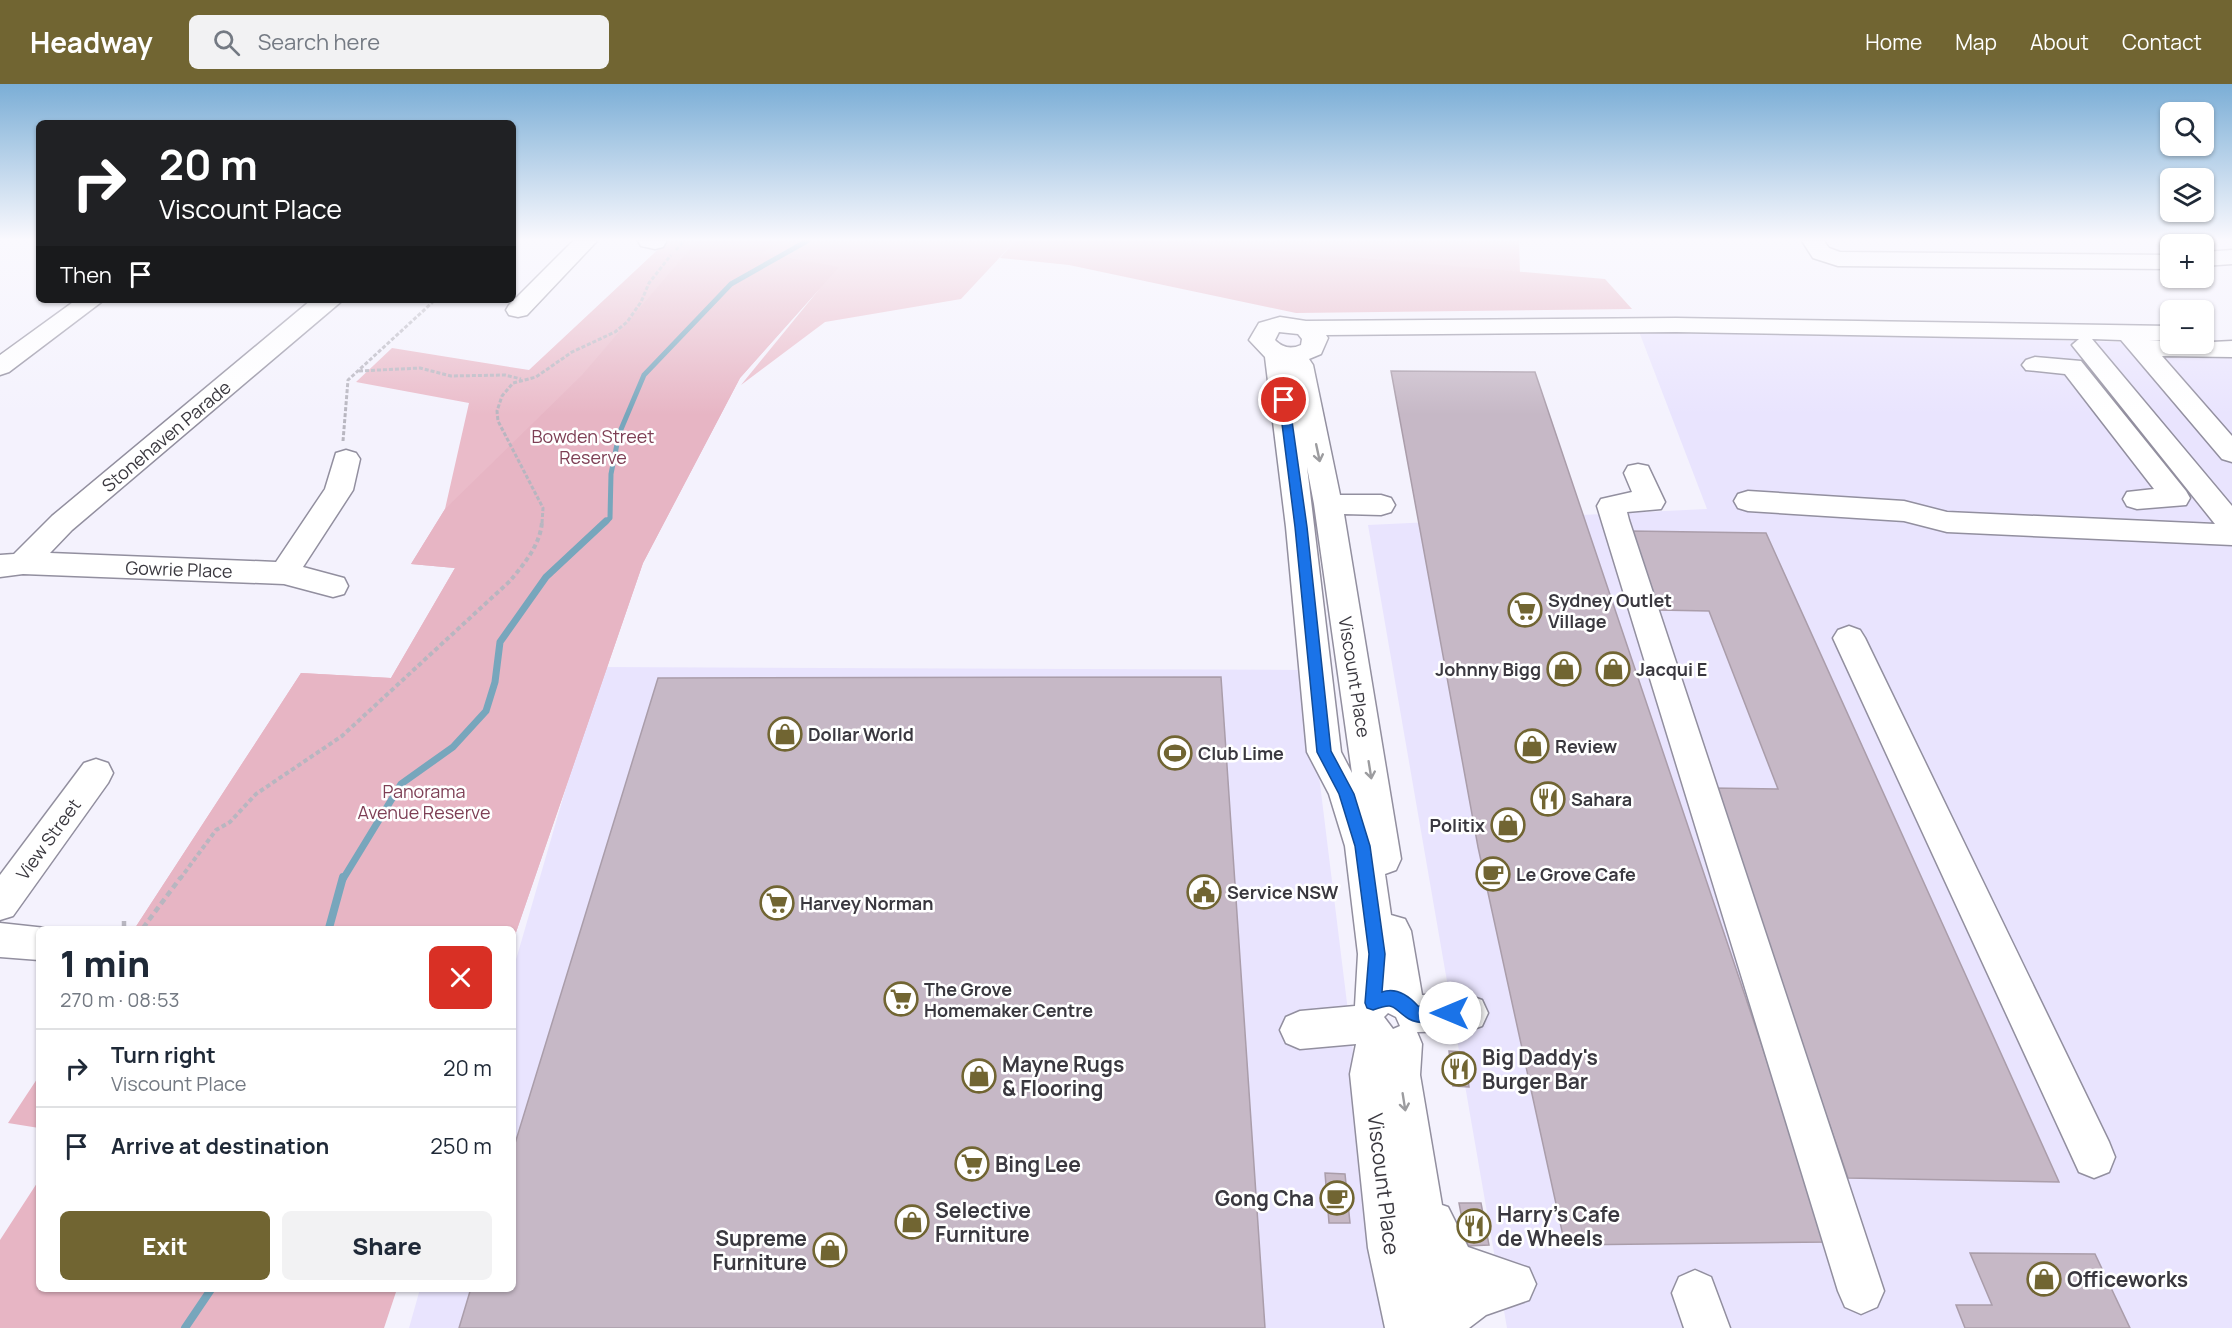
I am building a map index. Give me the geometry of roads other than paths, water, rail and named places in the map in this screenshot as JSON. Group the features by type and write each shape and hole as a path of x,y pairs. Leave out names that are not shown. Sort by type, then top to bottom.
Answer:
{"street":[{"path":"518,310 529,299"},
{"path":"0,367 88,303"},
{"name":"Stonehaven Parade","path":"12,565 325,303"},
{"path":"1294,346 1585,336 1676,325 2112,341 2225,338"},
{"path":"2112,341 2160,334"},
{"path":"2112,341 2232,453"},
{"path":"2112,341 2232,497"},
{"path":"2112,341 2232,525"},
{"name":"Viscount Place","path":"1294,346 1328,504 1382,846 1371,1028 1390,1248 1408,1328"},
{"name":"Viscount Place","path":"1294,346 1301,527 1324,752 1346,794 1363,846 1377,954 1371,1028 1400,1076 1440,1328"},
{"path":"2035,365 2072,366 2176,498 2137,499"},
{"path":"284,573 339,489 346,459"},
{"path":"1638,473 1652,502 1626,502 1611,506 1861,1291"},
{"path":"1748,501 1904,511 1947,522 2232,535"},
{"path":"1328,504 1381,505"},
{"name":"Gowrie Place","path":"12,565 284,573 333,586"},
{"path":"1849,638 2094,1157"},
{"name":"View Street","path":"0,904 96,773"},
{"path":"0,940 36,943"},
{"path":"1371,1028 1468,1013"},
{"path":"1416,1181 1439,1240 1452,1263 1472,1272 1513,1284 1476,1294 1457,1305 1440,1328"}],"waterway":[{"path":"605,523 610,518 611,474 619,434 644,375 717,299"},
{"path":"343,879 401,784 453,747 486,711 495,682 500,642 546,577 606,521"},
{"path":"330,926 343,877"},
{"path":"185,1328 209,1292"}],"place":[{"name":"Sydney Outlet Village","path":"1525,610"},
{"name":"Johnny Bigg","path":"1564,669"},
{"name":"Jacqui E","path":"1613,669"},
{"name":"Dollar World","path":"785,734"},
{"name":"Review","path":"1532,746"},
{"name":"Club Lime","path":"1175,753"},
{"name":"Sahara","path":"1548,799"},
{"name":"Politix","path":"1508,825"},
{"name":"Le Grove Cafe","path":"1493,874"},
{"name":"Service NSW","path":"1204,892"},
{"name":"Harvey Norman","path":"777,903"},
{"name":"The Grove Homemaker Centre","path":"901,999"},
{"name":"Big Daddy's Burger Bar","path":"1459,1069"},
{"name":"Mayne Rugs & Flooring","path":"979,1076"},
{"name":"Bing Lee","path":"972,1164"},
{"name":"Gong Cha","path":"1337,1198"},
{"name":"Selective Furniture","path":"912,1222"},
{"name":"Harry's Cafe de Wheels","path":"1474,1226"},
{"name":"Supreme Furniture","path":"830,1250"},
{"name":"Officeworks","path":"2044,1279"}],"park label":[{"name":"Bowden Street Reserve","path":"593,446"},
{"name":"Panorama Avenue Reserve","path":"424,801"}]}
